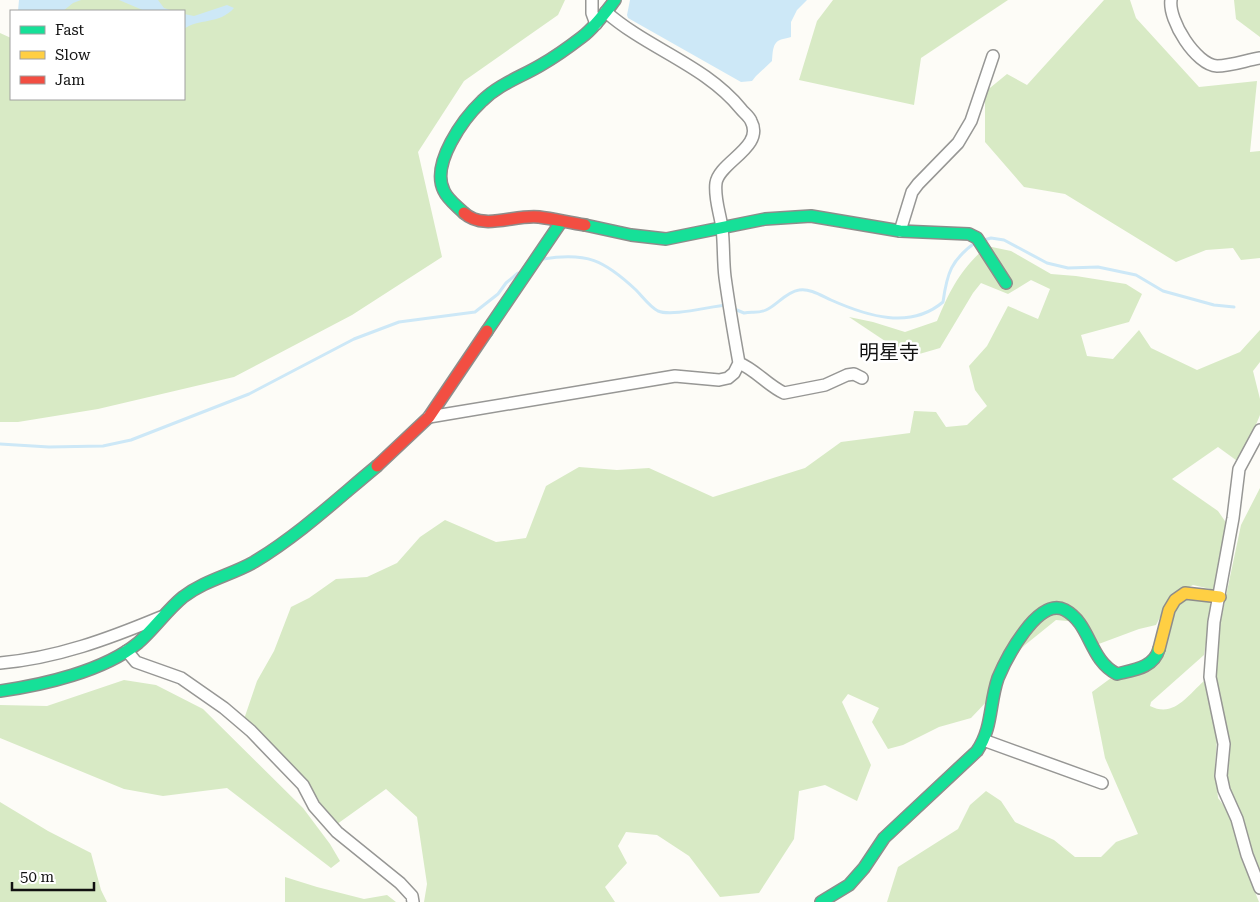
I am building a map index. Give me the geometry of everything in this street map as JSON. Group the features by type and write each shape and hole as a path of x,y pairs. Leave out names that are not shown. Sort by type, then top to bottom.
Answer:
{"street":[{"path":"592,0 592,13 596,24"},
{"path":"615,0 596,24 583,36 541,65 508,82 484,100 465,121 449,146 440,172 443,190 453,203 470,217 487,222 519,217 538,217 666,240 765,219 811,216 900,230 969,234 977,238 1006,283"},
{"path":"1171,0 1172,17 1181,34 1198,57 1208,64 1218,66 1260,58"},
{"path":"429,417 675,376 719,380 728,378 734,373 739,363 725,276 716,180 721,172 748,146 752,135 752,122 732,97 703,74 619,23 606,12"},
{"path":"900,230 912,192 958,143 971,122 993,56"},
{"path":"0,691 33,686 71,675 108,661 127,650 139,642 183,597 208,581 254,562 287,540 385,459 429,417 561,222"},
{"path":"739,363 750,368 784,393 825,385 847,375 854,374 862,378"},
{"path":"1260,430 1239,469 1220,597 1214,622 1210,677 1224,744 1221,776 1224,790 1237,819 1247,855 1260,888"},
{"path":"821,902 849,885 864,868 884,838 978,751 986,741 997,681 1006,660 1036,617 1051,608 1060,608 1070,613 1077,619 1106,668 1117,674 1149,666 1157,657 1169,610 1175,600 1185,593 1220,597"},
{"path":"0,663 29,661 64,653 110,639 163,616"},
{"path":"127,650 136,662 181,678 224,708 251,731 303,785 314,806 337,832 400,883 412,896 413,902"},
{"path":"986,741 1102,783"}],"green space":[{"path":"30,0 565,0 558,15 464,81 418,152 442,257 352,315 234,377 98,409 18,422 0,422 0,33 10,38 10,100 185,100 185,10 25,10"},
{"path":"833,0 1008,0 921,58 914,105 799,80 817,21"},
{"path":"1104,0 1130,0 1136,18 1199,87 1257,81 1250,152 1260,151 1260,258 1241,260 1233,248 1206,250 1176,262 1065,194 1024,187 985,142 985,92 1007,74 1027,85"},
{"path":"1234,0 1260,0 1260,37 1236,19"},
{"path":"987,246 1011,251 1051,274 1126,284 1142,294 1129,322 1081,335 1087,356 1113,359 1139,330 1151,348 1197,370 1240,352 1260,330 1260,362 1253,371 1260,399 1260,415 1240,463 1218,447 1172,479 1218,511 1227,524 1215,590 1193,585 1171,596 1156,625 1139,629 1096,645 1079,622 1056,620 1025,645 998,671 990,698 971,718 939,727 903,745 888,749 872,722 879,708 848,694 842,702 871,765 857,801 825,785 799,791 794,839 759,893 720,897 689,856 657,835 626,832 618,846 627,863 605,887 615,902 424,902 427,884 417,817 386,789 333,827 317,797 242,725 257,681 274,651 291,607 309,598 336,579 367,577 397,563 420,537 445,520 496,542 526,538 546,486 579,467 617,470 649,468 713,497 805,468 841,442 910,433 914,411 936,412 946,427 967,425 987,406 975,390 969,366 987,346 1008,306 1038,319 1050,289 1031,280 1008,294 981,283 940,348 909,357 849,317 905,332 937,321 957,280"},
{"path":"1260,488 1260,871 1227,787 1230,748 1216,688 1216,643 1241,525"},
{"path":"1186,600 1207,600 1213,607 1204,655 1151,702 1150,706 1166,709 1180,704 1204,681 1217,737 1215,768 1218,798 1228,811 1237,834 1247,872 1259,902 887,902 898,867 958,829 970,805 986,791 1001,801 1015,822 1054,840 1075,857 1101,857 1116,842 1138,834 1105,758 1092,692 1111,678 1150,671 1176,606"},
{"path":"124,680 156,685 203,709 303,808 330,844 340,861 331,868 227,788 163,796 124,789 0,738 0,705 47,706"},
{"path":"0,802 48,831 91,853 101,890 107,902 0,902"},
{"path":"285,877 364,899 387,895 396,902 285,902"}],"water":[{"path":"19,0 81,0 73,3 64,10 18,10"},
{"path":"119,0 158,0 164,8 170,10 143,10"},
{"path":"630,0 807,0 797,10 791,22 791,37 779,40 775,44 772,61 752,81 741,82 628,18"},
{"path":"227,5 234,8 222,17 196,23 185,28 185,14 194,16"}],"waterway":[{"path":"984,240 991,238 1004,240 1047,263 1068,268 1098,267 1136,275 1163,291 1214,305 1234,307"},
{"path":"732,308 744,313 763,311 790,293 803,290 812,291 845,306 874,315 888,318 917,316 930,311 943,302 946,283 952,268 961,255 976,242"},
{"path":"543,259 558,257 583,258 604,265 625,280 655,309 664,313 727,305"},
{"path":"0,444 49,447 103,446 131,440 249,394 354,339 399,322 475,312 498,294 506,283 518,273"}],"traffic: fast":[{"path":"464,213 448,197 441,180 445,155 466,118 489,95 503,85 546,62 577,41 596,24 615,0"},
{"path":"585,225 631,235 666,239 765,219 811,216 900,231 969,234 977,238 1006,283"},
{"path":"487,331 561,222"},
{"path":"0,691 54,681 91,669 124,653 144,638 171,608 191,591 236,571 271,551 377,466"},
{"path":"821,902 849,885 864,868 884,838 977,751 986,733 995,688 1002,669 1024,632 1044,612 1055,608 1065,610 1074,616 1101,660 1117,674 1148,664 1153,660 1159,649"}],"traffic: slow":[{"path":"1159,649 1169,610 1175,600 1185,593 1220,597"}],"traffic: jam":[{"path":"464,213 481,221 539,217 585,225"},
{"path":"377,466 429,417 487,331"}],"district":[{"name":"明星寺","path":"889,352"}]}
